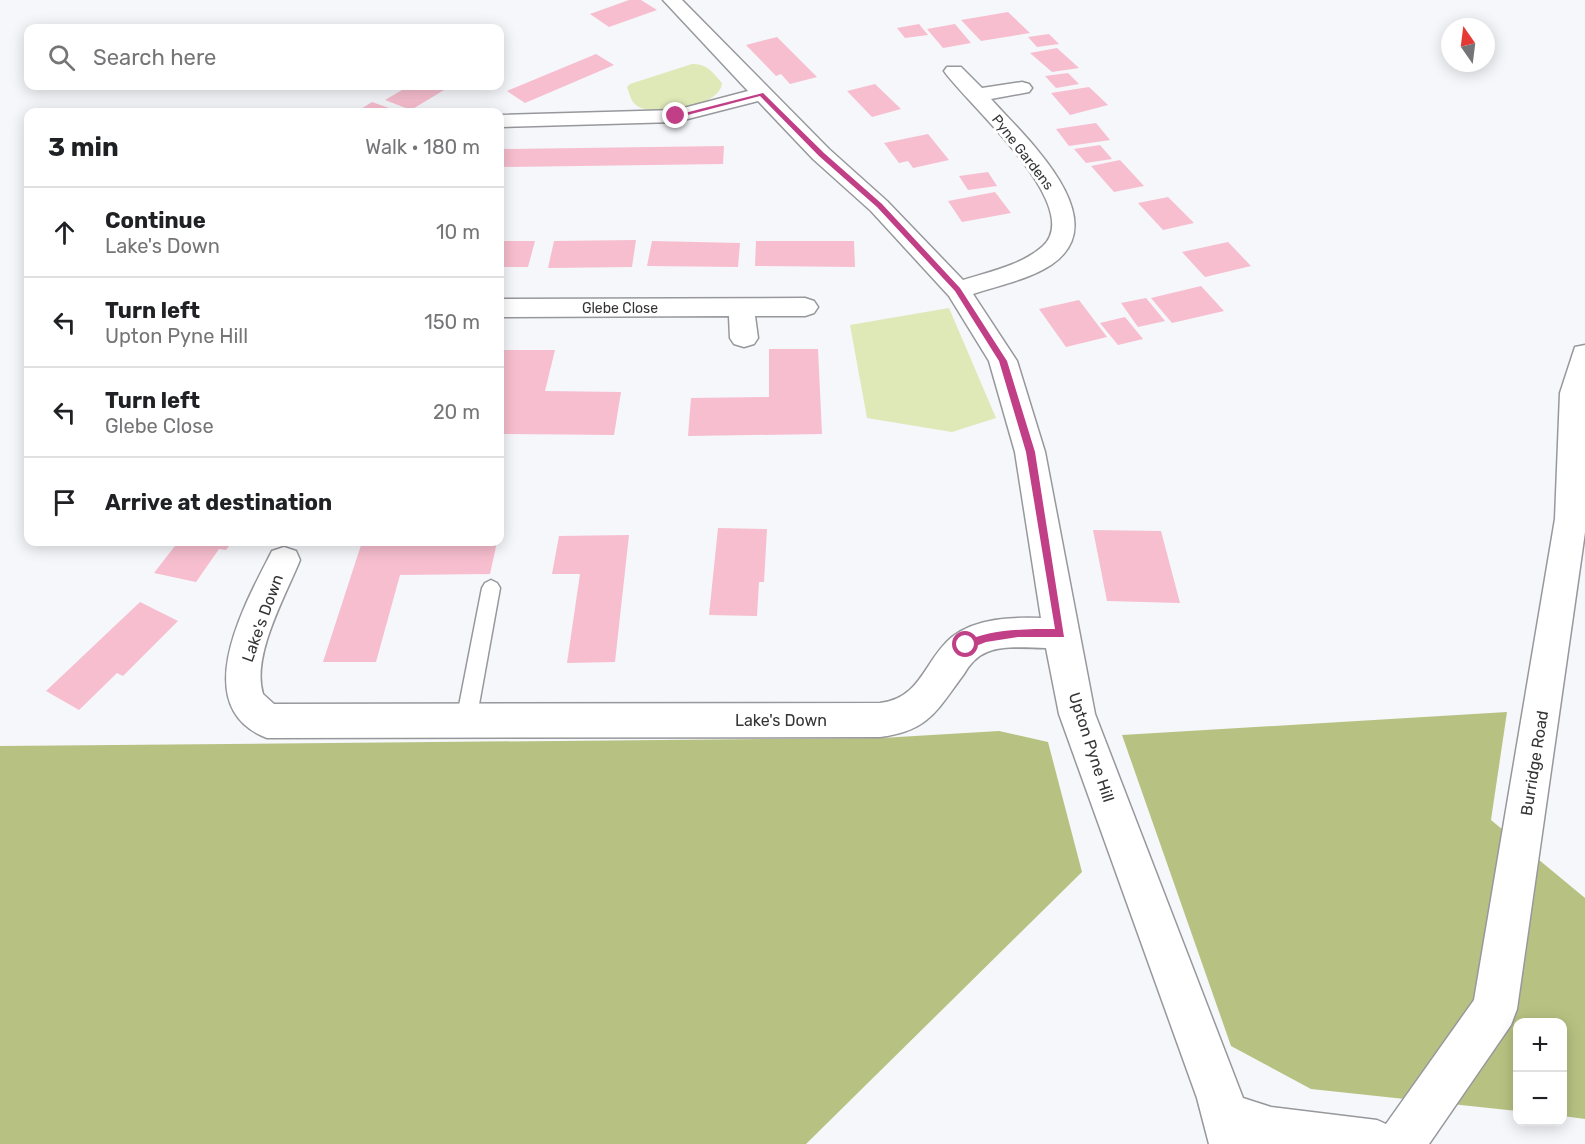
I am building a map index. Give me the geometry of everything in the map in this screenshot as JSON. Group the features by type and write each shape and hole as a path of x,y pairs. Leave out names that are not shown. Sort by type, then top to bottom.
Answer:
{"street":[{"name":"Upton Pyne Hill","path":"672,0 821,154 879,206 958,290 1003,361 1030,452 1077,714 1229,1129"},
{"name":"Pyne Gardens","path":"954,71 978,95 1049,181 1061,204 1063,225 1059,243 1045,257 1021,269 958,290"},
{"name":"Pyne Gardens","path":"978,95 1022,88"},
{"path":"504,121 615,108 690,114 761,94"},
{"name":"Glebe Close","path":"504,308 805,307"},
{"path":"741,308 744,338"},
{"name":"Burridge Road","path":"1401,1144 1495,1009 1571,519 1574,393 1585,354"},
{"name":"Lake's Down","path":"284,560 245,657 242,684 247,703 267,721 880,720 904,716 918,707 966,645 986,637 1018,633 1061,634"},
{"path":"1229,1129 1271,1131 1377,1144"}],"lane":[{"path":"466,721 490,588"}],"green space":[{"path":"692,64 706,67 722,83 719,91 711,98 700,104 672,110 647,110 632,101 627,87 630,84"},
{"path":"949,308 996,418 952,432 867,418 850,325"},
{"path":"1507,712 1491,820 1585,898 1585,1119 1567,1117 1567,1018 1513,1018 1513,1111 1311,1089 1231,1046 1122,735"},
{"path":"999,731 1048,742 1082,872 806,1144 0,1144 0,746 881,738"}],"building":[{"path":"629,0 641,0 657,10 609,27 590,14"},
{"path":"1008,12 1030,33 981,41 961,20"},
{"path":"919,24 928,35 905,38 897,28"},
{"path":"955,24 971,43 943,48 927,29"},
{"path":"1049,34 1059,44 1037,47 1028,37"},
{"path":"777,37 817,77 790,84 781,74 776,76 746,45"},
{"path":"1057,48 1079,68 1052,72 1030,53"},
{"path":"596,54 614,65 525,103 507,91"},
{"path":"1068,73 1079,84 1056,88 1045,76"},
{"path":"875,84 901,109 872,117 847,91"},
{"path":"1089,87 1108,105 1070,115 1051,93"},
{"path":"402,90 444,90 414,108 406,108 385,100"},
{"path":"372,102 389,108 362,108"},
{"path":"1096,123 1110,140 1069,146 1056,129"},
{"path":"928,134 949,160 913,168 908,161 899,163 884,143"},
{"path":"1100,145 1112,159 1086,163 1074,149"},
{"path":"724,146 723,164 504,167 504,149"},
{"path":"1120,160 1144,186 1114,192 1091,166"},
{"path":"988,172 997,186 968,190 959,176"},
{"path":"995,192 1011,213 962,222 948,201"},
{"path":"1168,197 1194,223 1163,230 1138,203"},
{"path":"636,240 632,267 548,268 554,241"},
{"path":"504,241 535,241 528,267 504,267"},
{"path":"652,241 740,243 738,267 647,266"},
{"path":"756,241 854,241 855,267 755,266"},
{"path":"1228,242 1251,266 1205,277 1182,252"},
{"path":"1201,286 1224,311 1172,323 1151,298"},
{"path":"1146,298 1165,321 1138,327 1121,303"},
{"path":"1079,300 1107,337 1066,347 1039,309"},
{"path":"1125,317 1143,339 1118,345 1100,323"},
{"path":"769,349 818,349 822,434 688,436 691,398 769,397"},
{"path":"504,350 555,350 545,391 621,392 614,435 504,434"},
{"path":"718,528 767,529 764,582 759,582 757,616 709,615"},
{"path":"1093,530 1161,531 1180,603 1107,601"},
{"path":"629,535 615,662 567,663 580,574 552,574 559,536"},
{"path":"175,546 229,546 226,550 219,549 196,582 154,573"},
{"path":"361,546 496,546 490,574 400,575 376,662 323,662"},
{"path":"140,602 178,621 123,676 117,673 79,710 46,691"}],"route":[{"path":"676,116 761,94 821,154 879,206 958,290 1003,361 1030,452 1061,634 1018,633 986,637 966,645"}]}
